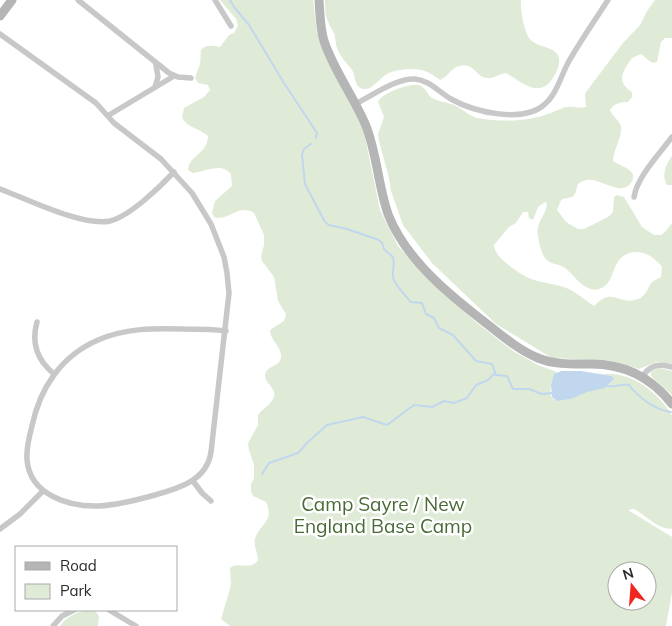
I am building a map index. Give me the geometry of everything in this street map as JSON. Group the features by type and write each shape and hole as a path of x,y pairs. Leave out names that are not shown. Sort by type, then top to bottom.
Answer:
{"main road":[{"path":"0,16 12,0"},
{"path":"319,0 321,26 325,43 370,136 384,199 393,225 406,246 432,276 485,322 533,356 558,363 617,367 642,377 656,387 672,404"}],"street":[{"path":"78,0 155,63 174,76 191,78"},
{"path":"215,0 230,26"},
{"path":"355,104 396,83 414,79 428,83 450,98 474,108 515,115 535,111 544,106 550,99 569,62 608,0"},
{"path":"0,34 96,103 114,122 157,155 174,172 202,208 216,234 222,251 229,289 226,330 210,457 203,472 193,481 176,489 104,506 90,506 51,496 43,491 34,481 29,470 27,448 38,401 54,374 66,361 86,346 121,332 150,328 226,330"},
{"path":"155,63 158,77 155,87"},
{"path":"109,115 174,76"},
{"path":"634,197 638,184 672,137"},
{"path":"0,189 78,219 102,222 117,218 130,211 174,172"},
{"path":"37,322 34,336 37,352 43,363 54,374"},
{"path":"642,377 648,370 660,364 672,367"},
{"path":"193,481 211,501"},
{"path":"0,529 15,518 43,491"},
{"path":"52,626 62,616 72,611"},
{"path":"110,611 136,626"}],"green space":[{"name":"Camp Sayre / New England Base Camp","path":"220,0 313,0 317,32 364,132 380,210 398,246 442,292 476,322 513,351 538,365 557,372 551,386 553,398 557,400 569,399 591,390 605,387 614,379 612,376 602,374 613,374 633,379 642,384 666,406 672,415 672,529 657,525 634,509 628,510 672,537 672,592 666,626 230,626 221,619 231,585 230,568 237,565 252,565 258,560 255,539 267,520 269,513 266,502 253,496 251,491 254,465 248,443 258,425 258,415 274,397 265,375 268,370 280,361 281,355 270,334 270,330 284,321 286,314 278,301 274,277 262,261 264,235 254,213 243,210 219,218 214,217 212,213 215,201 232,186 231,174 223,168 193,173 188,170 189,165 205,147 208,136 190,126 182,117 184,108 204,97 210,90 208,85 198,83 195,78 200,64 201,50 207,46 220,47 229,35 234,33 238,25 236,19"},
{"path":"325,0 521,0 526,32 534,43 551,49 557,54 559,58 558,68 549,83 538,88 525,85 506,73 492,78 483,77 469,66 464,65 456,67 440,80 423,70 398,70 389,73 370,88 363,89 358,86 352,70 338,51 334,33 325,10"},
{"path":"655,0 672,0 672,38 665,38 661,42 657,62 655,63 650,62 641,54 632,58 622,76 622,80 632,92 632,97 628,102 618,103 610,110 621,126 613,161 633,174 632,181 628,186 617,188 598,181 582,181 572,197 561,200 557,210 566,222 578,229 584,229 608,217 613,212 614,197 617,195 624,197 642,227 654,235 661,235 672,223 672,364 656,362 639,369 613,361 552,358 496,324 432,263 403,225 391,191 379,141 378,134 384,117 378,102 390,92 403,87 419,85 432,98 454,105 471,116 481,119 521,120 545,115 566,107 586,107 585,94 623,43 640,25","holes":["545,202 547,204 537,231 542,253 547,260 565,268 584,286 594,290 604,287 610,280 620,259 625,255 637,252 648,255 658,262 662,267 661,277 653,281 645,293 638,299 629,301 610,297 600,300 594,306 568,289 534,280 516,271 503,261 495,250 494,245 509,227 516,223 523,212 528,212 529,218 533,220 538,207"]},
{"path":"672,156 672,185 667,185 664,177 665,170"},
{"path":"659,368 672,371 672,395 651,376 651,371"},
{"path":"82,612 96,612 99,616 98,626 60,626 66,619"}],"water":[{"path":"561,371 581,371 612,376 614,379 605,388 587,392 571,399 557,401 552,397 551,385 554,374"}],"waterway":[{"path":"230,0 249,25 317,133 316,138"},
{"path":"311,144 304,149 302,155 305,184 325,222 329,225 379,240 384,249 393,257 394,279 409,300 422,303 426,314 434,318 439,328 453,335 476,361 492,364 496,375 507,376 513,389 529,389 542,394 552,393"},
{"path":"262,474 269,463 298,453 327,425 363,417 387,425 414,405 432,407 444,401 454,403 467,398 476,385 488,380 495,373"},
{"path":"608,386 629,385 647,402 659,409 671,412"}]}
